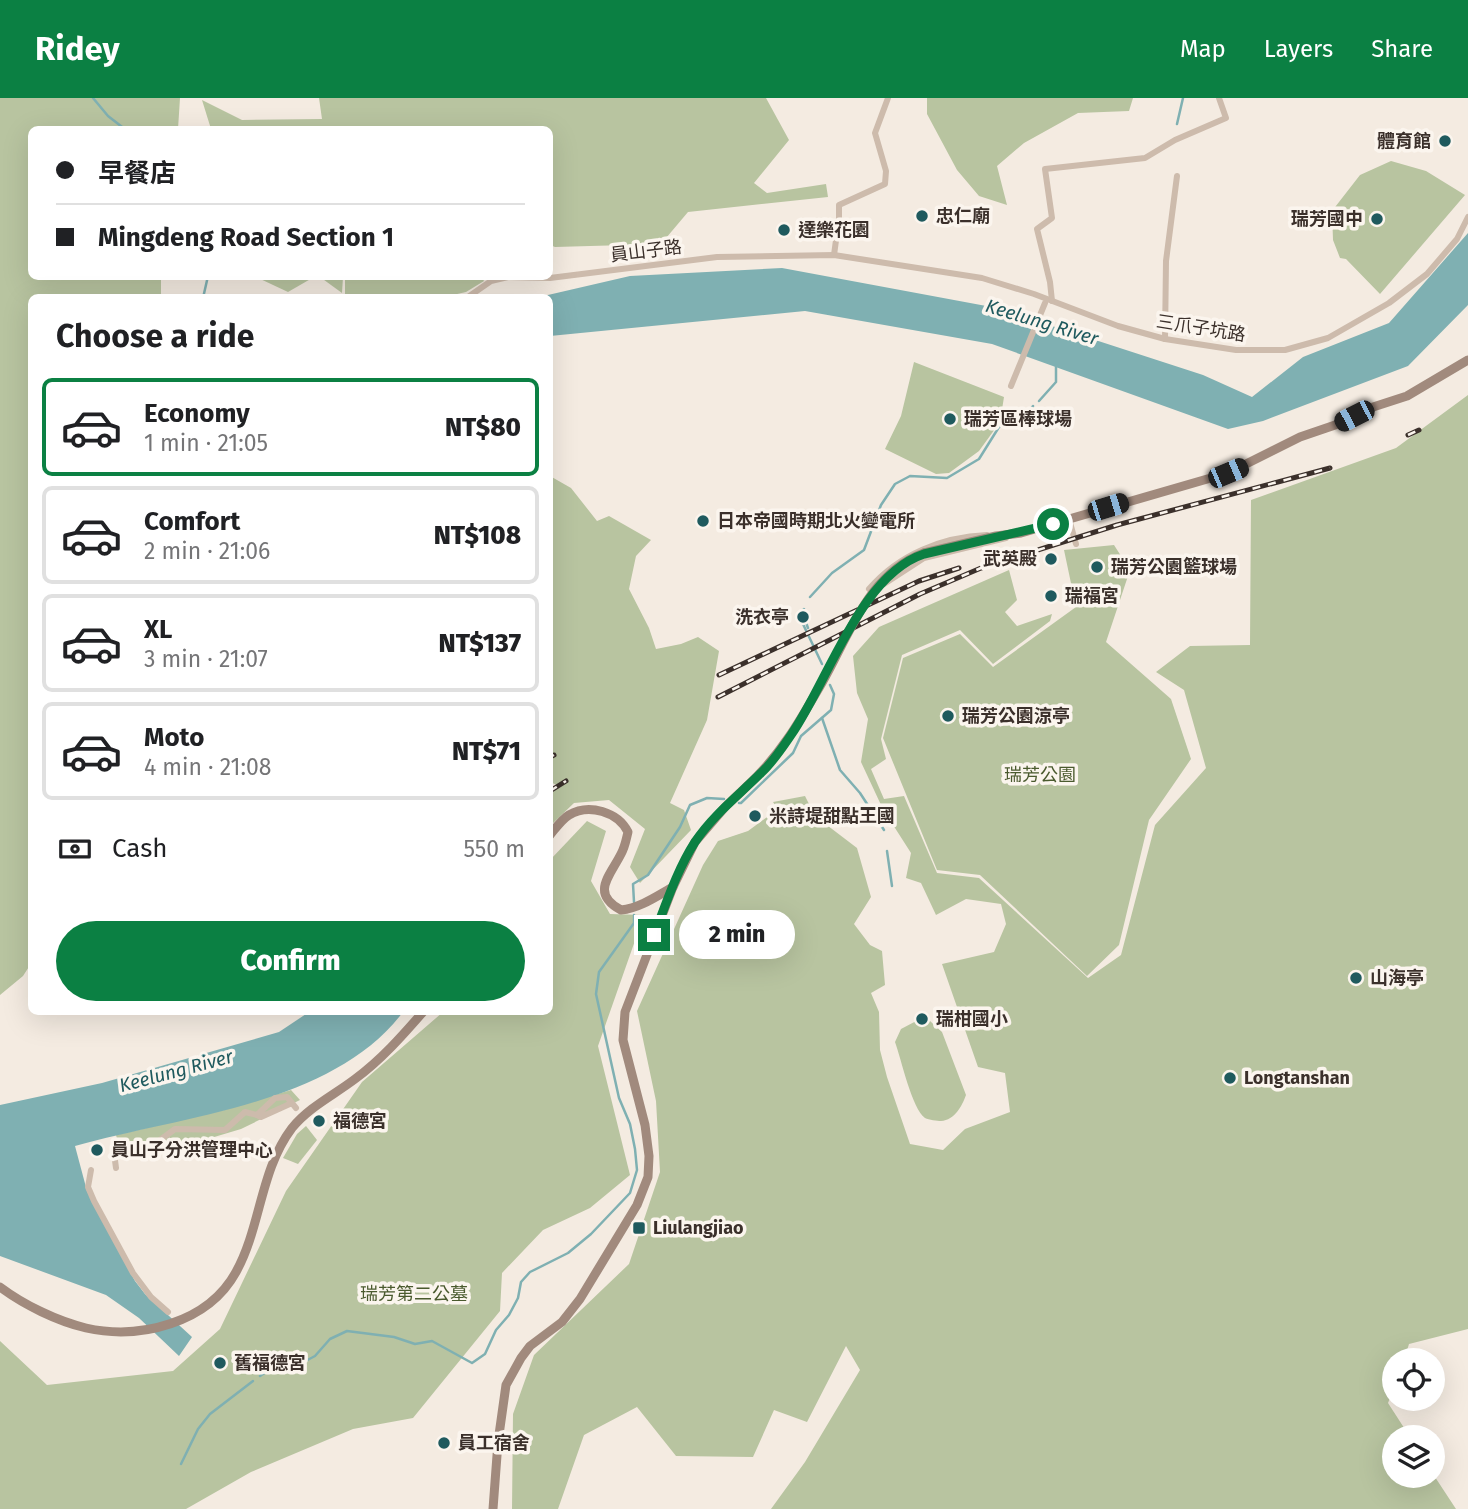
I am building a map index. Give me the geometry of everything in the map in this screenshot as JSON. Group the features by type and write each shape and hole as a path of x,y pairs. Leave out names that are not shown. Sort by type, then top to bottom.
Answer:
{"main road":[{"path":"493,1509 506,1385 530,1346 562,1322 580,1299 625,1227 648,1177 649,1157 645,1125 624,1040 625,1012 673,887 695,842 725,807 763,772 793,732 868,599 884,578 924,554 997,536 1021,533 1228,473 1300,437 1407,396 1468,360"},
{"path":"553,832 568,815 586,809 605,813 624,825 628,832 623,851 604,882 604,893 608,900 621,910 646,902 673,887"},
{"path":"0,1287 42,1312 86,1328 139,1330 178,1322 188,1317 221,1292 236,1273 251,1238 270,1171 293,1127 392,1049 420,1015"}],"street":[{"path":"834,255 839,205 886,184 886,171 875,133 888,98"},
{"path":"1011,386 1048,302 1050,282 1037,229 1052,218 1045,169 1145,158 1175,140 1226,118 1219,98"},
{"path":"1165,339 1166,261 1177,176"},
{"name":"三爪子坑路","path":"834,255 982,278 1118,326 1165,339 1236,350 1285,350 1328,338 1389,303 1427,274 1457,239 1468,217"},
{"name":"員山子路","path":"553,278 717,257 834,255"},
{"name":"員山子路","path":"472,294 495,280"},
{"path":"1069,519 1076,544"},
{"path":"1021,533 991,543 924,558 887,583 869,589 892,565 928,547 977,535 1021,533"},
{"path":"829,656 839,660"},
{"path":"117,1168 114,1153 156,1143 175,1129 225,1130 245,1112 261,1117 294,1105 287,1097 275,1098 257,1115"},
{"path":"92,1170 88,1187 94,1201 133,1273 150,1297 168,1312"}],"green space":[{"path":"0,98 180,98 178,126 28,126 28,280 161,280 161,294 28,294 28,968 23,976 0,995"},
{"path":"319,98 766,98 789,140 754,183 767,193 826,184 828,197 688,212 661,244 555,247 553,126 210,126 202,100 242,120 322,119"},
{"path":"927,98 1133,98 1129,111 1078,113 1024,143 997,166 1007,205 979,196 957,170 927,114"},
{"path":"1391,161 1426,171 1465,195 1380,294 1346,259 1340,258 1333,240 1332,211 1360,175"},
{"path":"262,280 309,280 288,292"},
{"path":"324,280 343,280 342,293"},
{"path":"345,280 484,281 457,294 345,294"},
{"name":"瑞芳區棒球場","path":"914,362 1004,397 1000,422 979,451 949,473 936,474 885,449 901,416"},
{"path":"1468,395 1468,1329 1409,1344 1408,1348 1382,1348 1382,1411 1393,1411 1402,1425 1382,1425 1382,1488 1442,1488 1456,1509 771,1509 805,1462 860,1370 846,1346 807,1422 774,1410 753,1457 676,1456 637,1407 584,1435 558,1509 512,1509 513,1414 534,1355 629,1264 660,1172 656,1101 637,1011 703,865 718,841 748,831 778,809 773,802 805,796 815,816 857,848 871,897 854,924 870,945 882,951 885,985 871,993 879,1012 880,1050 910,1144 943,1150 965,1129 1010,1112 1005,1073 978,1067 942,964 994,952 1006,924 1001,904 966,899 936,915 921,883 906,878 911,853 888,820 861,762 868,719 857,693 853,656 879,627 1009,570 1017,600 1005,612 1017,626 1052,614 1050,621 993,664 960,630 902,655 881,739 886,759 871,769 884,799 904,796 937,873 979,878 1088,978 1121,955 1155,825 1206,768 1184,690 1156,672 1190,646 1250,645 1251,500 1396,448"},
{"path":"553,478 571,488 597,521 609,516 651,540 636,556 629,589 649,628 656,649 698,637 719,651 707,720 670,803 684,810 691,830 640,883 630,867 645,829 609,800 574,803 553,823 553,792 559,786 553,783"},
{"name":"瑞芳公園","path":"1114,545 1130,570 1106,642 1171,699 1191,759 1149,820 1119,945 1087,976 980,875 937,870 883,738 903,658 960,634 993,667 1076,607 1064,550"},
{"name":"瑞芳第二公墓","path":"587,821 606,831 591,881 610,914 644,915 598,1046 630,1175 590,1208 543,1230 502,1273 500,1311 413,1418 353,1429 251,1472 186,1509 0,1509 0,1341 47,1385 173,1371 220,1329 286,1191 362,1082 440,1015 553,1015 553,857"},
{"path":"920,1019 930,1021 942,1032 966,1095 957,1112 946,1120 925,1118 920,1113 911,1094 895,1042 901,1029"},
{"path":"291,1090 300,1100 241,1129 164,1152 157,1144 121,1153 116,1135 224,1110"},
{"path":"306,1126 317,1140 298,1164 283,1158 297,1134"}],"water":[{"path":"1468,233 1468,305 1408,366 1263,421 1228,429 992,344 805,311 553,336 552,294 630,276 782,268 997,308 1203,375 1252,397 1303,357 1389,323"},
{"name":"Keelung River","path":"304,1015 400,1015 373,1043 337,1068 296,1087 252,1103 75,1146 87,1191 135,1281 145,1294 192,1337 179,1356 139,1318 106,1295 0,1256 0,1105 102,1083 279,1032"}],"waterway":[{"path":"93,98 121,126"},
{"path":"1177,124 1183,98"},
{"path":"204,294 207,280"},
{"path":"1039,401 1056,382 1056,365"},
{"path":"810,597 832,573 864,550 881,505 895,484 910,476 947,478 979,459 999,427 1029,411 1033,406"},
{"path":"801,614 804,609"},
{"path":"805,620 808,628"},
{"path":"802,622 822,664"},
{"path":"739,803 793,753 801,736 831,710 834,694 830,685"},
{"path":"822,718 840,770 860,793 884,830"},
{"path":"634,902 633,884 648,875 680,827 690,805 707,798 724,799"},
{"path":"887,851 892,886"},
{"path":"260,1376 266,1372 285,1372 315,1356 330,1339 347,1331 394,1337 415,1344 432,1341 472,1363 485,1354 496,1330 509,1315 518,1298 521,1282 530,1272 568,1253 591,1234 630,1193 637,1170 635,1149 630,1124 619,1098 596,994 599,972 634,923 634,915"},
{"path":"181,1464 198,1429 210,1414 253,1381"}],"railway":[{"path":"1408,435 1419,430"},
{"path":"718,697 920,594 981,568 1117,525 1330,468"},
{"path":"719,675 919,581 959,568"},
{"path":"553,789 566,781"}],"place":[{"name":"體育館","path":"1445,141"},
{"name":"忠仁廟","path":"922,216"},
{"name":"瑞芳國中","path":"1377,219"},
{"name":"達樂花園","path":"784,230"},
{"name":"瑞芳區棒球場","path":"950,419"},
{"name":"日本帝國時期北火變電所","path":"703,521"},
{"name":"武英殿","path":"1051,559"},
{"name":"瑞芳公園籃球場","path":"1097,567"},
{"name":"瑞福宮","path":"1051,596"},
{"name":"洗衣亭","path":"803,617"},
{"name":"瑞芳公園涼亭","path":"948,716"},
{"name":"米詩堤甜點王國","path":"755,816"},
{"name":"山海亭","path":"1356,978"},
{"name":"瑞柑國小","path":"922,1019"},
{"name":"Longtanshan","path":"1230,1078"},
{"name":"福德宮","path":"319,1121"},
{"name":"員山子分洪管理中心","path":"97,1150"},
{"name":"Liulangjiao","path":"639,1228"},
{"name":"舊福德宮","path":"220,1363"},
{"name":"員工宿舍","path":"444,1443"}],"route":[{"path":"654,935 695,842 725,807 763,772 783,746 803,716 868,599 884,578 918,555 1053,524"}]}
